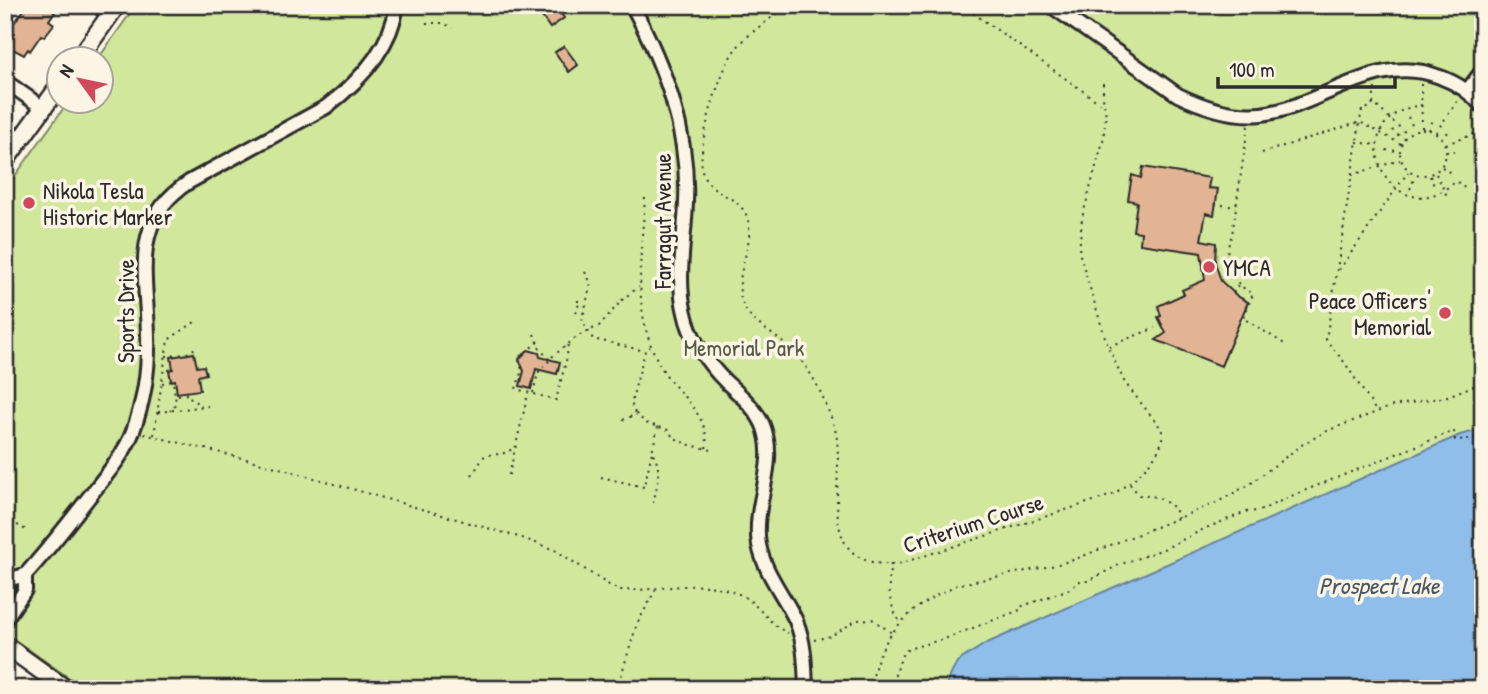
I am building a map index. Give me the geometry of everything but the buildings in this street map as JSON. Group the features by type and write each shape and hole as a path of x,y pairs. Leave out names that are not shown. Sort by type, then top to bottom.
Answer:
{"main road":[{"path":"86,46 108,8"},
{"path":"5,161 46,104"},
{"path":"5,645 66,689"}],"street":[{"name":"Sports Drive","path":"5,587 11,579 25,575 47,551 112,468 133,432 144,391 147,358 145,247 152,219 160,207 177,189 340,97 373,61 389,32 397,5"},
{"name":"Farragut Avenue","path":"632,5 667,80 684,147 687,174 681,285 684,313 693,338 706,357 762,422 769,462 758,511 759,544 768,573 795,620 801,636 806,689"},
{"path":"1050,5 1178,95 1208,107 1250,114 1276,111 1360,78 1389,70 1424,72 1451,81 1478,109"},
{"path":"1463,95 1483,69"},
{"path":"5,81 43,108"},
{"name":"Sports Drive","path":"5,620 25,590 25,575"}],"path":[{"path":"534,11 541,5"},
{"name":"Criterium Course","path":"788,5 737,47 725,66 716,88 701,170 708,183 740,204 748,221 749,230 740,281 740,292 746,311 787,346 810,371 830,413 837,440 836,514 839,530 843,539 857,554 875,563 900,564 1102,498 1129,483 1160,449 1163,435 1156,421 1125,383 1108,346 1081,260 1079,243 1083,218 1103,141 1103,79"},
{"path":"962,5 1105,107"},
{"path":"426,23 443,23 453,28"},
{"path":"1415,81 1421,82 1422,129"},
{"path":"1376,84 1373,103 1371,107 1363,110 1360,122 1326,340 1345,363 1376,412"},
{"path":"1453,95 1463,95"},
{"path":"1463,95 1466,105"},
{"path":"1436,133 1463,95"},
{"path":"1373,103 1408,135"},
{"path":"1422,105 1405,108 1390,119 1380,133 1377,146 1379,167 1396,190 1409,194 1429,195 1444,190 1456,181 1466,189"},
{"path":"1478,109 1483,125"},
{"path":"1250,114 1227,269 1238,284 1253,294 1243,318 1286,345"},
{"path":"1408,117 1414,130"},
{"path":"1429,130 1433,119"},
{"path":"1262,153 1360,122 1401,144"},
{"path":"1392,130 1404,139"},
{"path":"1414,130 1429,130 1441,138 1446,152 1441,167 1435,172 1430,175 1415,175 1401,160 1401,144 1414,130"},
{"path":"1441,138 1451,130"},
{"path":"1445,145 1483,131"},
{"path":"1357,142 1377,146"},
{"path":"1386,150 1400,152"},
{"path":"1446,152 1458,151"},
{"path":"1352,176 1401,160"},
{"path":"1441,167 1452,174"},
{"path":"1338,271 1409,171"},
{"path":"1435,172 1448,198"},
{"path":"1410,189 1415,175"},
{"path":"1430,175 1435,188"},
{"path":"1429,195 1431,201"},
{"path":"645,198 639,287 642,313 651,346 663,370 700,416 707,439 706,449"},
{"path":"1215,204 1237,207"},
{"path":"585,272 591,283 582,321 593,339 645,351"},
{"path":"1233,293 1238,284"},
{"path":"532,394 538,373 568,342 599,326 624,298 639,287"},
{"path":"577,301 576,312 584,313"},
{"path":"153,436 169,340 198,320"},
{"path":"1108,346 1155,328"},
{"path":"534,334 550,360"},
{"path":"538,342 518,358 522,370 516,389 556,400 568,356 568,342"},
{"path":"651,346 645,351 631,403 636,414 646,423 658,426 686,444 716,451"},
{"path":"166,356 186,354 198,347"},
{"path":"162,383 173,381 176,403 170,411"},
{"path":"873,689 879,652 900,623 928,600 960,584 1062,563 1178,518 1216,503 1251,484 1303,444 1329,430 1393,406 1445,397 1483,382"},
{"path":"509,475 528,392"},
{"path":"176,395 189,394 191,399 202,407"},
{"path":"158,412 208,406"},
{"path":"623,420 636,414"},
{"path":"601,477 644,488 658,426"},
{"path":"890,689 902,655 908,649 991,622 1020,610 1020,607 1072,587 1080,581 1088,581 1166,548 1206,527 1247,512 1259,511 1423,442 1454,431 1455,440 1483,438"},
{"path":"133,432 262,463 522,538 555,550 612,587 632,591 703,585 737,593 748,599 783,631 794,636 813,640 831,636 857,620 872,619 892,633"},
{"path":"472,475 485,455 502,454 515,448"},
{"path":"652,452 656,456 659,481 653,503"},
{"path":"1129,483 1139,495 1158,497 1175,508 1178,518"},
{"path":"5,518 26,530"},
{"path":"891,564 887,587 893,611 900,623"},
{"path":"617,689 637,624 657,588"}],"green space":[{"name":"Memorial Park","path":"136,5 1477,5 1483,9 1483,689 85,689 5,633 5,190 58,116 116,116 116,46 107,46"}],"water":[{"name":"Prospect Lake","path":"1483,429 1483,689 944,689 957,662 985,644 1460,435"}],"place":[{"name":"Nikola Tesla Historic Marker","path":"29,203"},
{"name":"YMCA","path":"1209,267"},
{"name":"Peace Officers' Memorial","path":"1445,313"}]}
